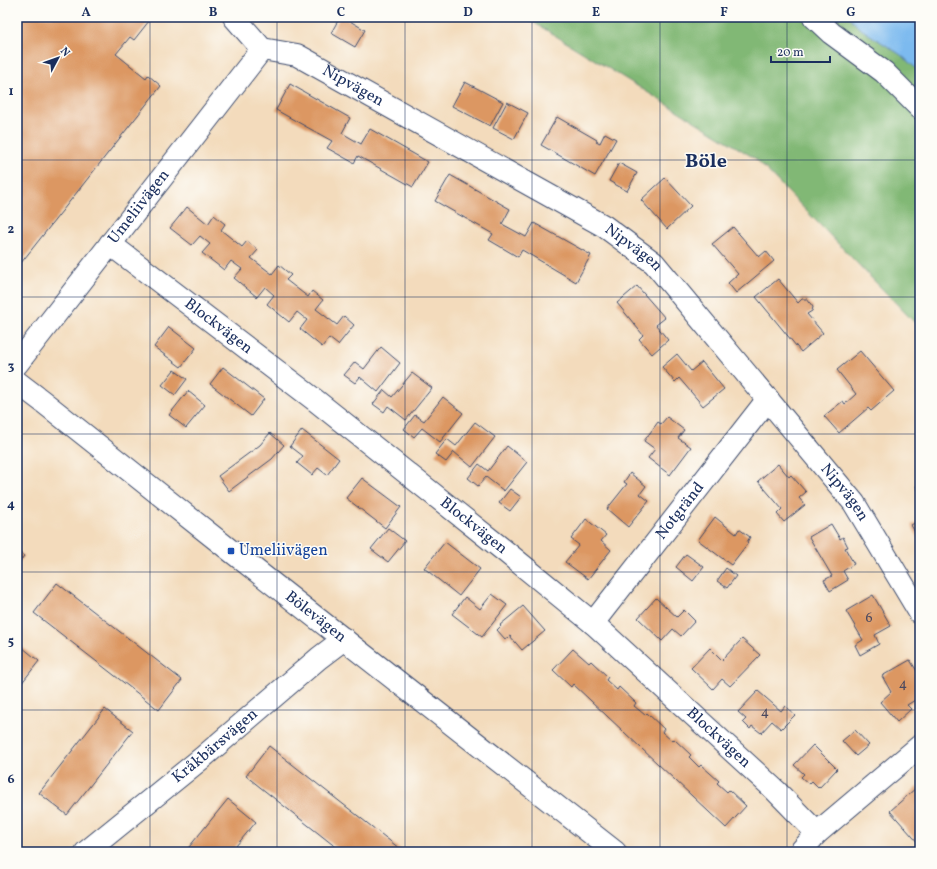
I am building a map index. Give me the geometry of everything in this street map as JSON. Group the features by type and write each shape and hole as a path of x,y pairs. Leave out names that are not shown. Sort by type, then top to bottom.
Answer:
{"street":[{"path":"234,17 262,50"},
{"path":"814,17 831,33 884,72 920,108"},
{"name":"Umeliivägen","path":"17,364 262,50"},
{"name":"Nipvägen","path":"262,50 297,55 604,226 654,263 854,503 920,613"},
{"name":"Blockvägen","path":"110,244 315,400 593,623 776,790 817,833"},
{"name":"Bölevägen","path":"17,382 615,852"},
{"name":"Notgränd","path":"593,623 768,399"},
{"name":"Kråkbärsvägen","path":"86,852 202,758 319,658 344,639"},
{"path":"800,852 817,833 920,746"}],"green space":[{"path":"525,17 850,17 858,27 901,55 920,72 920,328 756,159"}],"water":[{"path":"850,17 920,17 920,72 901,55 858,27"}],"building":[{"path":"17,17 144,17 149,21 134,40 130,37 116,54 146,78 148,75 161,86 17,268"},
{"path":"340,17 343,17 365,30 355,47 331,33"},
{"path":"465,82 503,102 490,126 452,106"},
{"path":"290,84 350,118 342,133 361,144 370,129 428,162 413,187 358,156 354,163 327,148 332,141 276,110"},
{"path":"507,102 528,113 514,139 493,128"},
{"path":"557,117 600,143 605,133 616,139 595,176 541,145"},
{"path":"619,163 637,173 627,191 609,181"},
{"path":"450,175 510,209 502,224 526,237 534,223 591,255 576,282 522,250 518,257 489,240 493,234 435,201"},
{"path":"665,178 691,206 667,229 641,200"},
{"path":"187,207 208,224 214,215 225,224 221,230 242,247 247,241 258,250 251,258 272,274 279,265 291,275 286,280 308,297 312,291 323,300 316,309 337,325 344,316 354,325 338,345 329,338 322,347 300,329 307,320 297,312 289,322 267,304 274,295 265,287 257,297 234,278 242,269 231,261 224,270 202,253 210,244 200,236 192,245 170,228"},
{"path":"733,227 759,257 766,251 774,261 736,293 728,283 738,274 712,244"},
{"path":"778,279 798,303 802,299 807,299 813,307 812,311 807,314 823,333 801,352 756,297"},
{"path":"637,286 665,318 656,325 668,340 652,354 639,339 643,335 617,303"},
{"path":"169,327 196,348 181,367 154,347"},
{"path":"381,347 400,363 378,392 360,377 355,383 344,375 355,362 364,369"},
{"path":"860,351 894,391 871,411 868,408 839,433 824,416 843,401 845,404 856,394 837,370"},
{"path":"677,354 691,371 702,362 724,389 703,406 679,378 675,382 662,367"},
{"path":"223,367 264,399 251,416 210,384"},
{"path":"174,370 187,379 175,395 162,385"},
{"path":"412,373 432,388 406,420 388,406 384,412 373,404 384,390 392,397"},
{"path":"188,391 205,405 186,428 169,415"},
{"path":"443,397 463,413 440,442 422,428 414,437 404,429 415,415 424,421"},
{"path":"667,417 684,430 678,438 691,447 670,475 648,458 655,449 644,441 658,422 661,424"},
{"path":"475,422 495,437 472,467 454,452 446,462 435,454 447,439 456,446"},
{"path":"302,430 339,459 327,475 318,468 312,475 297,463 303,456 290,446"},
{"path":"270,433 284,445 272,459 229,491 218,476 260,445"},
{"path":"507,446 527,462 504,491 486,477 478,486 468,478 479,464 488,471"},
{"path":"778,464 789,477 791,475 806,492 799,498 805,505 784,522 777,514 782,509 758,481"},
{"path":"630,473 646,486 640,494 649,501 628,527 607,509 627,484 624,482"},
{"path":"362,478 401,507 385,528 346,498"},
{"path":"920,484 920,493 916,486"},
{"path":"510,489 521,497 510,511 499,503"},
{"path":"715,517 736,534 739,529 750,537 747,542 748,543 731,565 698,540"},
{"path":"586,519 606,535 601,541 611,550 588,579 565,562 579,545 571,539"},
{"path":"920,520 920,541 911,525"},
{"path":"831,524 840,539 843,537 848,547 845,548 854,564 843,571 848,580 830,591 824,580 832,576 809,537"},
{"path":"388,528 405,541 388,562 371,549"},
{"path":"445,542 480,569 459,596 424,568"},
{"path":"17,551 24,556 17,565"},
{"path":"686,554 704,567 693,581 676,567"},
{"path":"726,568 736,576 727,588 717,581"},
{"path":"57,583 182,680 159,710 34,613"},
{"path":"492,594 507,605 482,637 452,614 465,597 480,609"},
{"path":"873,595 891,626 875,635 879,644 860,655 855,645 863,640 846,611"},
{"path":"656,598 677,617 684,610 695,621 681,636 673,629 662,641 638,618"},
{"path":"523,606 545,631 522,650 510,636 505,639 497,630 501,626 500,625"},
{"path":"742,639 760,655 730,686 722,679 713,689 691,668 710,648 722,660"},
{"path":"17,643 39,661 17,689"},
{"path":"573,649 589,663 591,661 608,677 606,680 617,690 619,687 636,703 634,706 645,715 647,713 664,729 662,732 672,741 674,739 691,755 689,757 699,767 701,765 719,781 717,783 727,792 729,790 746,806 726,828 573,684 571,687 553,670"},
{"path":"910,660 920,676 920,697 907,705 911,709 897,722 880,702 891,692 882,676"},
{"path":"758,691 781,711 785,706 795,715 781,729 772,721 761,733 752,726 750,729 743,722 746,719 738,712"},
{"path":"105,709 133,731 67,815 39,793"},
{"path":"855,730 869,745 856,756 842,741"},
{"path":"813,745 837,769 819,788 812,781 809,784 801,777 804,774 794,765"},
{"path":"269,746 404,852 342,852 246,776"},
{"path":"917,787 920,790 920,845 890,811"},
{"path":"228,799 256,822 231,852 185,852"}],"place":[{"name":"Umeliivägen","path":"231,551"}],"district":[{"name":"Böle","path":"706,162"}]}
